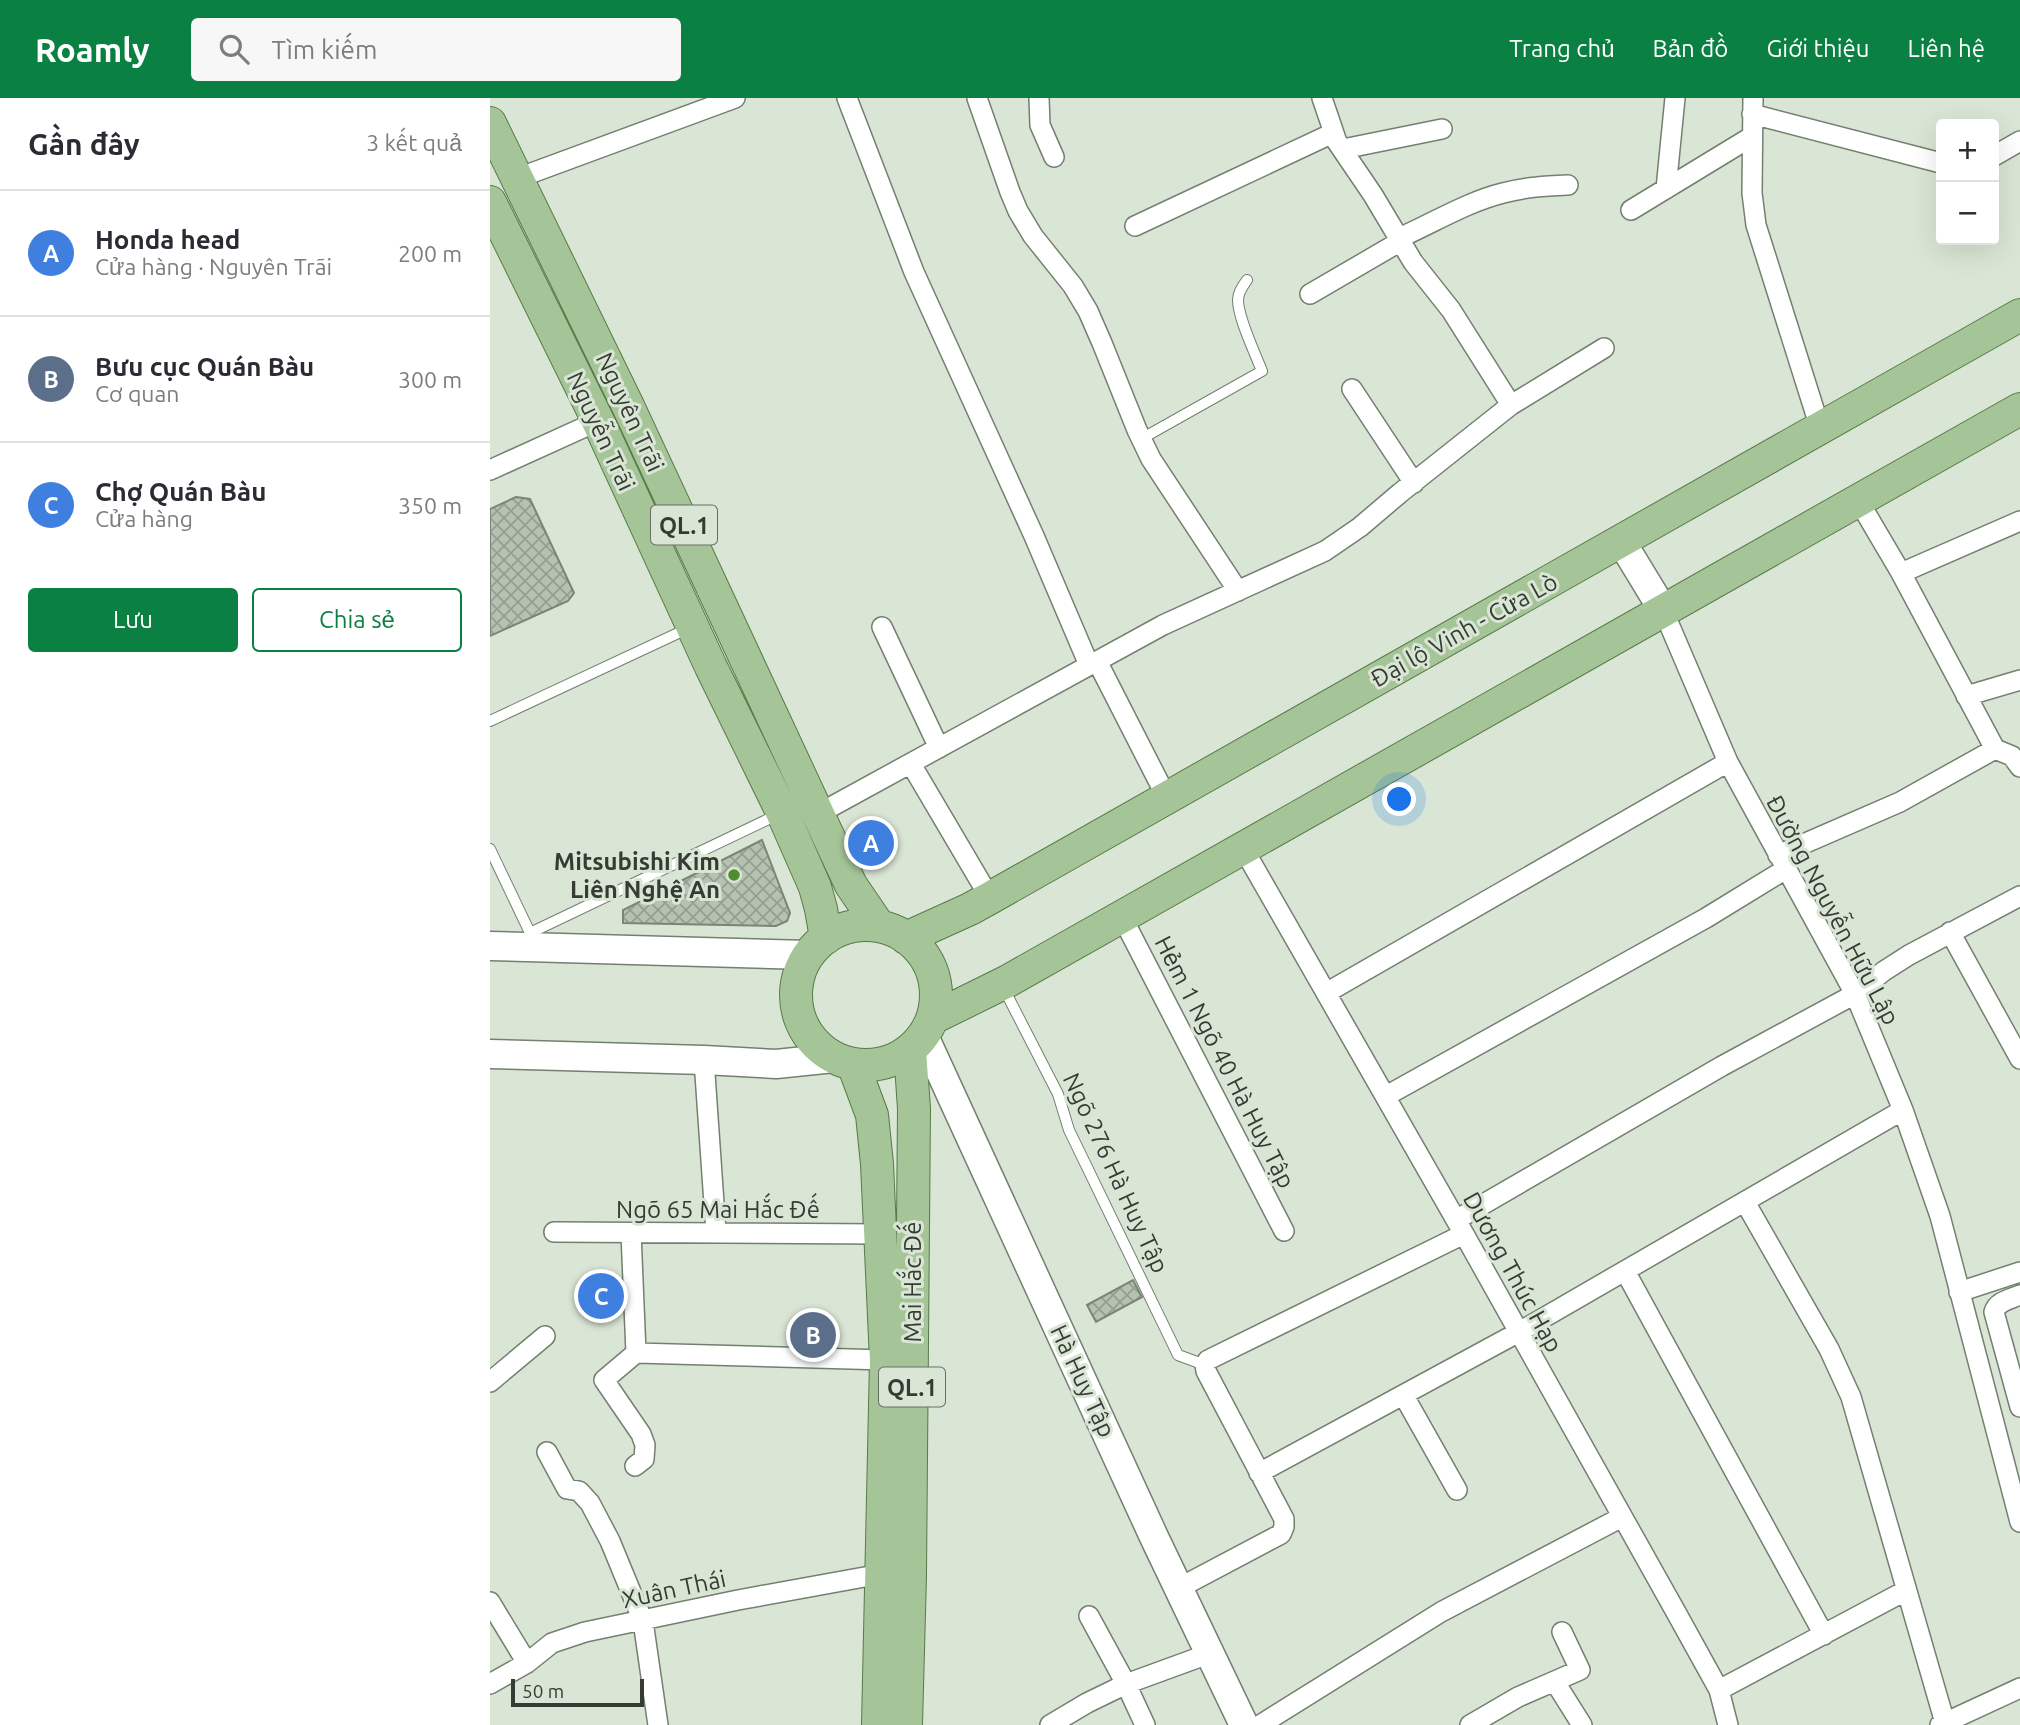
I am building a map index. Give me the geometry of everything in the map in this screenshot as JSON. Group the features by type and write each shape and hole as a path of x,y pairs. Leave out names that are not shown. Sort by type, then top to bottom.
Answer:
{"main road":[{"name":"Nguyên Trãi","path":"490,123 628,407 852,885 892,932"},
{"name":"Nguyễn Trãi","path":"490,204 598,421 782,813"},
{"name":"Đại lộ Vinh - Cửa Lò","path":"892,932 970,909 2020,315"},
{"path":"598,421 628,407"},
{"path":"490,1054 704,1060 776,1065 844,1061 873,1065 893,1060 922,1034 1002,985 2020,409"},
{"path":"1621,541 1663,610"},
{"name":"QL.1","path":"782,813 815,887 821,909 817,947 799,973 797,1013 811,1039 844,1061"},
{"path":"490,946 533,940 817,947 839,930 859,926 892,932"},
{"name":"QL.1","path":"892,932 914,944 927,960 934,978 937,998 922,1034"},
{"name":"Hà Huy Tập","path":"922,1034 1244,1725"},
{"name":"Mai Hắc Đế","path":"906,1725 911,1549 914,1109 922,1034"},
{"name":"Mai Hắc Đế","path":"844,1061 872,1115 881,1234 886,1360 878,1725"}],"street":[{"path":"518,178 735,98"},
{"path":"846,98 914,272 1028,523 1093,663 1167,798"},
{"path":"977,98 1018,211 1033,236 1073,286 1102,343 1141,439 1165,483 1238,591"},
{"path":"1040,98 1040,125 1054,157"},
{"path":"1322,98 1338,141 1413,262 1451,310 1511,405"},
{"path":"1666,189 1675,98"},
{"path":"1820,428 1756,225 1752,193 1752,106 1936,161"},
{"path":"1135,226 1338,141 1442,128"},
{"path":"1632,210 1751,137"},
{"path":"1999,153 2020,141"},
{"path":"1310,294 1400,239 1500,193 1533,187 1568,186"},
{"path":"818,814 1175,619 1325,551 1360,527 1511,405 1605,348"},
{"path":"1352,389 1414,483"},
{"path":"490,470 598,421"},
{"path":"1858,500 1901,573 1995,749 2012,755 2020,767"},
{"path":"1901,573 2020,521"},
{"name":"Đường Nguyễn Hữu Lập","path":"1663,610 1728,762 1855,994 1903,1110 1940,1216 2019,1514"},
{"path":"882,627 939,748"},
{"path":"1966,696 2020,680"},
{"path":"1386,1096 1706,918 1782,862 1900,802 1995,749"},
{"path":"1326,993 1728,762"},
{"path":"911,764 990,898"},
{"name":"Dương Thúc Hạp","path":"1243,849 1386,1096 1719,1690 1728,1725"},
{"path":"1179,1588 1281,1534 1284,1527 1284,1520 1206,1371 1208,1360 1460,1227 1722,1066 1855,994 1900,960 2020,896"},
{"name":"Hẻm 1 Ngõ 40 Hà Huy Tập","path":"1122,917 1284,1231"},
{"path":"1950,932 2020,1059"},
{"path":"704,1060 716,1232"},
{"path":"1259,1473 1519,1332 1903,1110"},
{"path":"1745,1202 1820,1332 1843,1378 1859,1422 1943,1724 2020,1688"},
{"name":"Ngõ 65 Mai Hắc Đế","path":"554,1232 881,1234"},
{"path":"631,1233 636,1353"},
{"path":"1625,1271 1824,1635"},
{"path":"1959,1292 2020,1272"},
{"path":"2020,1295 1996,1306 1994,1312 2020,1407"},
{"path":"490,1382 545,1336"},
{"path":"635,1466 644,1459 645,1444 604,1380 636,1353 886,1360"},
{"path":"1404,1396 1457,1490"},
{"path":"547,1452 567,1489 583,1495 596,1513 643,1621 658,1725"},
{"path":"1260,1725 1441,1612 1622,1517"},
{"name":"Xuân Thái","path":"490,1684 552,1643 585,1632 881,1574"},
{"path":"1719,1690 1905,1591"},
{"path":"490,1602 527,1662"},
{"path":"1088,1616 1126,1684 1145,1725"},
{"path":"1470,1725 1518,1697 1580,1670 1562,1632"},
{"path":"1050,1725 1126,1684 1211,1653"},
{"path":"1555,1682 1582,1725"}],"lane":[{"path":"1141,439 1262,371 1238,300 1247,280"},
{"path":"490,721 693,626"},
{"path":"490,849 533,940 782,813"},
{"name":"Ngõ 276 Hà Huy Tập","path":"1002,985 1058,1094 1069,1130 1178,1355 1205,1365"}],"building":[{"path":"516,497 530,499 574,593 568,601 490,636 490,509"},
{"name":"Mitsubishi Kim Liên Nghệ An","path":"762,840 790,913 787,921 776,926 623,923 623,910"},
{"path":"1133,1280 1142,1297 1096,1322 1087,1305"},
{"path":"793,1320 834,1321 834,1346 792,1345"}],"place":[{"name":"Honda head","path":"871,843"},
{"name":"Mitsubishi Kim Liên Nghệ An","path":"734,875"},
{"name":"Chợ Quán Bàu","path":"601,1296"},
{"name":"Bưu cục Quán Bàu","path":"813,1335"}]}
